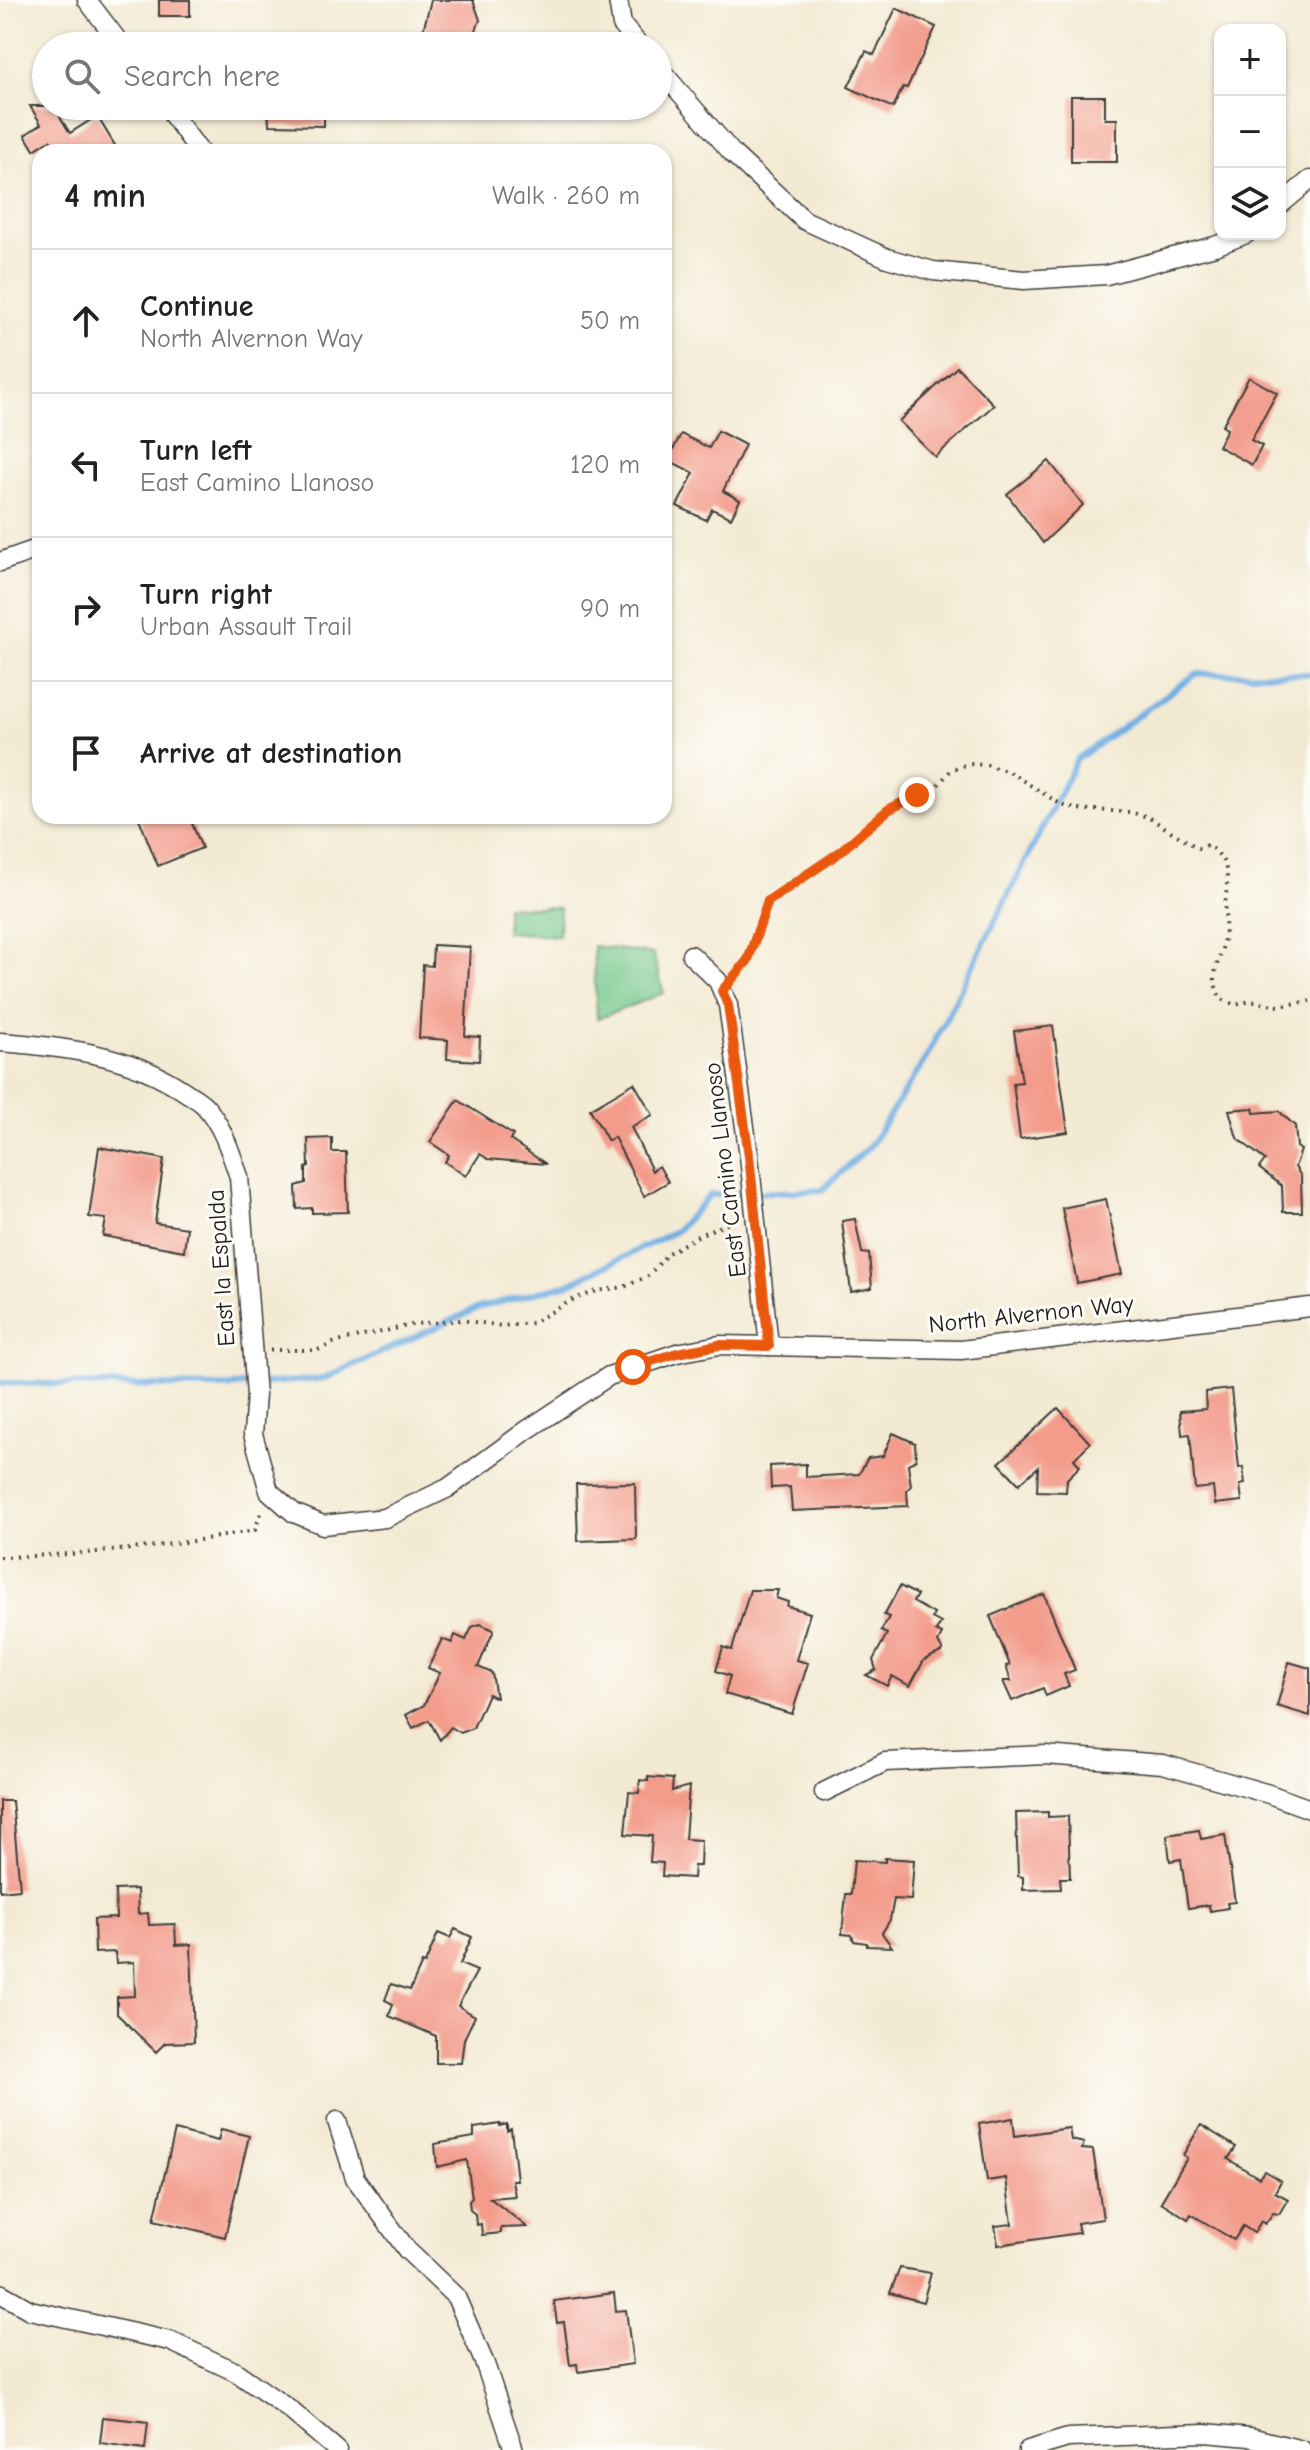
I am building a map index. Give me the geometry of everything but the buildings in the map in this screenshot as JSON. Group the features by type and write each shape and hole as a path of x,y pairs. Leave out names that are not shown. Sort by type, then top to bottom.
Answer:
{"street":[{"path":"87,0 111,32"},
{"path":"618,0 622,25 628,32"},
{"path":"672,83 733,154 804,220 887,258 933,271 1024,280 1106,275 1230,240"},
{"path":"176,120 194,144"},
{"path":"1286,200 1310,180"},
{"path":"0,562 32,551"},
{"name":"East Camino Llanoso","path":"691,955 718,981 728,1005 749,1156 769,1346"},
{"name":"East la Espalda","path":"0,1042 102,1055 142,1067 165,1078 204,1105 229,1147 239,1177 256,1395 253,1434 269,1491"},
{"name":"North Alvernon Way","path":"269,1491 294,1513 323,1525 385,1518 448,1488 527,1430 609,1376 677,1353 719,1345 961,1350 1310,1307"},
{"path":"824,1792 885,1762 1045,1755 1163,1764 1310,1809"},
{"path":"337,2121 355,2178 407,2250 456,2297 485,2364 514,2450"},
{"path":"0,2293 30,2310 170,2341 236,2372 290,2410 337,2450"},
{"path":"1028,2450 1068,2438 1205,2433 1250,2437 1302,2450"}],"path":[{"path":"722,991 748,960 768,901 836,855 888,810 938,785 952,769 969,764 987,765 1009,772 1062,805 1075,809 1130,812 1148,817 1198,848 1208,845 1220,854 1228,875 1224,941 1214,986 1221,999 1236,1005 1250,1001 1279,1006 1310,1001"},
{"path":"251,1350 318,1350 333,1343 416,1324 461,1320 502,1326 532,1323 574,1299 597,1291 624,1287 648,1276 668,1253 701,1234 737,1220 739,1206"},
{"path":"0,1557 48,1556 202,1541 255,1530 269,1491"}],"green space":[{"path":"506,906 560,908 559,936 506,932"},
{"path":"593,946 653,954 664,993 597,1019"}],"waterway":[{"path":"0,1383 220,1387 323,1379 478,1308 569,1284 676,1231 710,1195 822,1190 870,1146 926,1058 1077,759 1196,674 1310,674"}],"route":[{"path":"633,1367 677,1353 719,1345 769,1346 749,1156 728,1005 722,991 748,960 756,928 768,901 856,840 888,810 917,795"}]}
